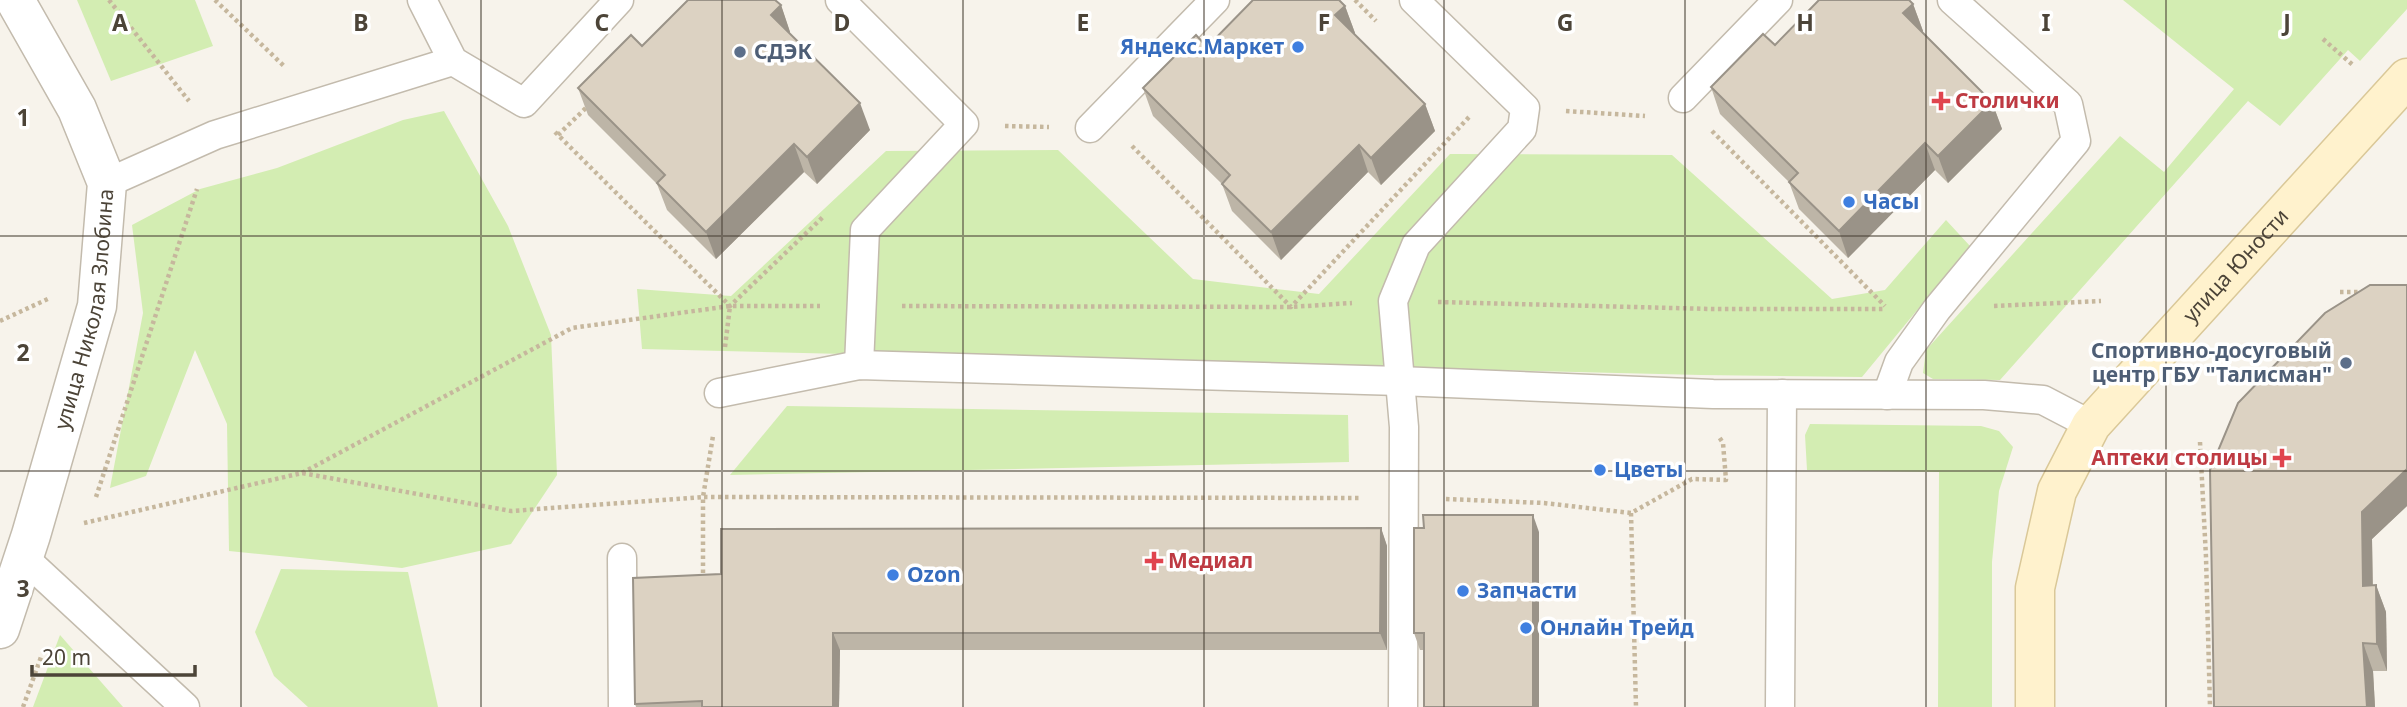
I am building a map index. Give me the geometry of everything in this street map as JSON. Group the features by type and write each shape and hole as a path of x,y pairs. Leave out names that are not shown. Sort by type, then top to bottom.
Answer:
{"street":[{"name":"улица Николая Злобина","path":"0,629 24,558 97,306 107,183 77,109 15,0"},
{"name":"улица Юности","path":"2035,707 2035,588 2057,491 2091,425 2407,78"}],"lane":[{"path":"422,0 453,61 524,103 619,0"},
{"path":"840,0 964,124 865,230 859,365"},
{"path":"1090,128 1215,0"},
{"path":"1403,707 1404,427 1393,301 1416,245 1522,129 1525,108 1414,0"},
{"path":"1683,98 1778,0"},
{"path":"1887,395 1899,362 1937,309 2076,141 2068,104 1952,0"},
{"path":"107,183 215,135 453,61"},
{"path":"719,393 859,365 1399,381 1713,394 1984,395 2043,400 2091,425"},
{"path":"1780,707 1782,394"},
{"path":"24,558 185,707"},
{"path":"622,558 623,707"}],"path":[{"path":"215,0 321,102"},
{"path":"558,135 597,96"},
{"path":"524,103 730,306"},
{"path":"1291,307 1471,116 1525,108 1646,116"},
{"path":"1710,129 1888,309"},
{"path":"87,523 302,472 572,328 730,306 826,214"},
{"path":"2340,292 2367,292"},
{"path":"0,321 57,294"},
{"path":"702,587 703,497 730,306"},
{"path":"2200,442 2210,707"},
{"path":"302,472 510,511 703,497 1402,498 1544,503 1631,513 1692,479 1717,480"},
{"path":"1631,513 1636,707"}],"green space":[{"path":"77,0 195,0 213,46 111,81"},
{"path":"2123,0 2407,0 2407,9 2360,61 2348,50 2280,126 2248,101 2000,380 1933,379 1923,373 1926,350 2120,136 2164,172 2234,89"},
{"path":"444,111 508,226 551,335 557,475 511,544 402,568 229,551 227,424 195,350 146,476 110,488 143,313 132,225 200,189 277,168 403,120"},
{"path":"1058,150 1193,279 1319,294 1450,154 1672,155 1832,299 1885,290 1946,220 1970,246 1862,377 642,349 637,289 731,296 886,151"},
{"path":"787,406 1348,415 1349,462 730,475"},
{"path":"1810,424 1981,426 1999,431 2013,447 1999,491 1992,562 1992,707 1938,707 1939,472 1807,470 1805,435"},
{"path":"281,569 408,572 438,707 308,707 274,676 255,632"},
{"path":"60,635 123,707 33,707"}],"building":[{"path":"688,0 775,0 781,5 771,15 860,103 807,157 794,144 706,232 657,183 665,175 578,88 631,35 642,46"},
{"path":"1253,0 1339,0 1345,6 1335,15 1425,104 1371,158 1359,145 1271,232 1222,184 1230,175 1143,88 1196,35 1207,47"},
{"path":"1819,0 1909,0 1913,4 1903,13 1992,102 1938,156 1925,143 1839,231 1789,182 1798,173 1711,87 1763,34 1775,45"},
{"path":"2370,285 2407,285 2407,469 2362,512 2363,586 2376,585 2377,644 2363,643 2367,707 2214,707 2210,470 2238,403 2325,313"},
{"path":"1423,515 1533,515 1533,707 1424,707 1424,633 1414,633 1414,528 1424,528"},
{"path":"1381,528 1380,633 833,633 833,707 702,707 702,701 635,704 633,578 721,574 721,529"}],"place":[{"name":"Яндекс.Маркет","path":"1298,47"},
{"name":"СДЭК","path":"740,52"},
{"name":"Столички","path":"1941,101"},
{"name":"Часы","path":"1849,202"},
{"name":"Спортивно-досуговый центр ГБУ \"Талисман\"","path":"2346,363"},
{"name":"Аптеки столицы","path":"2282,458"},
{"name":"Цветы","path":"1600,470"},
{"name":"Медиал","path":"1154,561"},
{"name":"Ozon","path":"893,575"},
{"name":"Запчасти","path":"1463,591"},
{"name":"Онлайн Трейд","path":"1526,628"}]}
